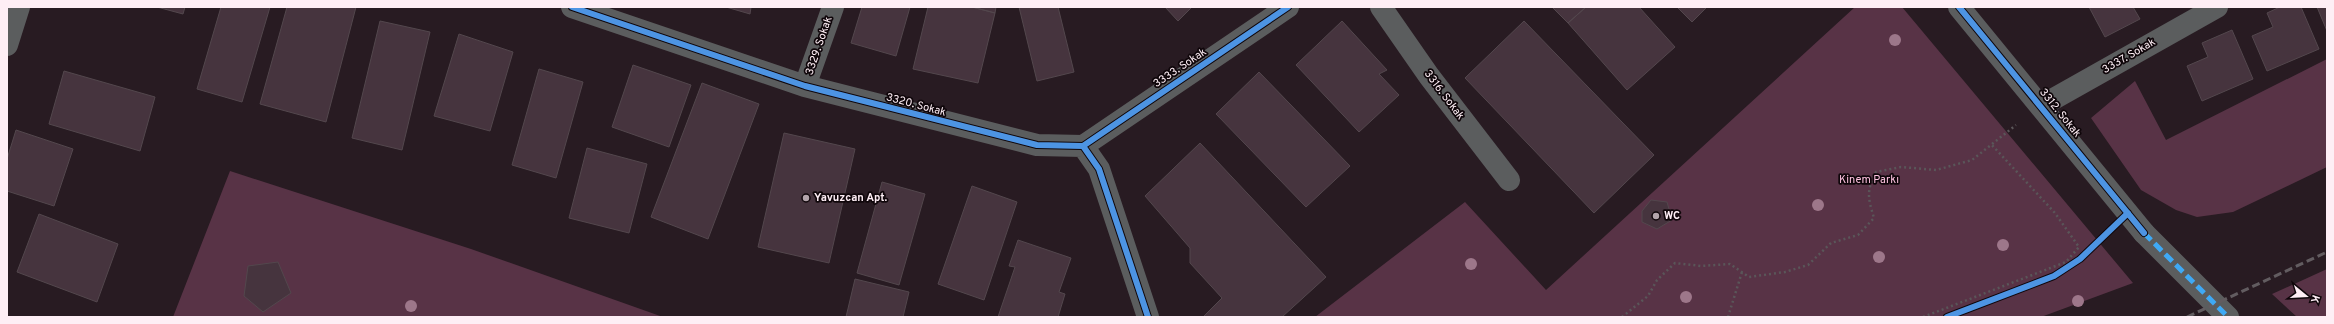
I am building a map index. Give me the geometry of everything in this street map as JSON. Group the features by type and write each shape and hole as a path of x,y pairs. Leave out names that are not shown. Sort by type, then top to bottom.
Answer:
{"street":[{"path":"7,45 19,7"},
{"name":"3320. Sokak","path":"572,7 805,86 1037,145 1083,146"},
{"name":"3329. Sokak","path":"805,86 833,7"},
{"name":"3333. Sokak","path":"1083,146 1288,7"},
{"name":"3316. Sokak","path":"1382,7 1429,76 1509,180"},
{"name":"3312. Sokak","path":"1959,7 2144,233 2228,317"},
{"name":"3337. Sokak","path":"2041,106 2217,7"},
{"path":"1083,146 1099,169 1148,317"}],"path":[{"path":"1622,317 1648,296 1657,280 1674,263 1702,266 1730,264 1749,277 1785,272 1808,265 1831,243 1858,235 1874,218 1869,201 1868,187 1876,172 1902,167 1936,170 1972,160 2041,106"},
{"path":"1923,317 2066,262 2079,247 2055,213 1991,144"},
{"path":"2061,272 2074,263"},
{"path":"1728,317 1742,272"}],"green space":[{"name":"Kinem Parkı","path":"1855,7 1902,7 2133,283 2041,317 1315,317 1465,202 1546,290"},
{"path":"2327,59 2327,167 2233,212 2197,217 2176,210 2141,190 2091,118 2135,81 2166,140"},
{"path":"230,171 471,249 663,317 173,317"},
{"path":"2327,269 2327,317 2297,317 2272,294"}],"building":[{"path":"157,7 185,7 183,14"},
{"path":"221,7 270,7 242,102 197,89"},
{"path":"287,7 356,7 326,122 260,104"},
{"path":"726,7 751,7 750,14"},
{"path":"862,7 910,7 896,56 851,43"},
{"path":"928,7 972,7 995,13 978,83 913,69"},
{"path":"972,7 996,7 995,13"},
{"path":"1019,7 1058,7 1074,72 1037,81"},
{"path":"1165,7 1192,7 1178,21"},
{"path":"1552,7 1586,7 1568,23"},
{"path":"1586,7 1639,7 1675,47 1627,90 1568,23"},
{"path":"1677,7 1707,7 1692,22"},
{"path":"2089,7 2133,7 2140,19 2105,37"},
{"path":"2280,7 2301,7 2319,49 2267,71 2252,36 2273,27 2267,13"},
{"path":"2317,7 2327,7 2327,31"},
{"path":"380,21 430,32 402,150 352,138"},
{"path":"1342,21 1387,70 1379,74 1399,95 1359,132 1296,65"},
{"path":"1524,21 1654,155 1594,213 1465,78"},
{"path":"2232,30 2253,79 2202,101 2187,66 2208,57 2202,43"},
{"path":"459,34 513,52 490,131 434,116"},
{"path":"633,65 691,85 669,147 612,127"},
{"path":"539,69 583,82 556,178 512,165"},
{"path":"64,71 155,97 140,151 49,124"},
{"path":"1259,72 1350,166 1306,207 1216,114"},
{"path":"702,83 759,104 708,239 651,217"},
{"path":"16,130 73,149 54,206 7,191 7,159"},
{"name":"Yavuzcan Apt.","path":"784,133 855,149 829,263 758,247"},
{"path":"1200,143 1326,277 1282,317 1203,317 1222,298 1190,263 1190,248 1145,196"},
{"path":"587,148 647,164 629,233 569,218"},
{"path":"882,182 925,194 899,285 857,273"},
{"path":"972,186 1017,202 984,300 938,284"},
{"name":"WC","path":"1651,200 1667,202 1672,220 1657,229 1642,222 1642,211"},
{"path":"39,214 118,244 97,302 17,272"},
{"path":"1018,240 1071,258 1059,292 1065,294 1058,317 998,317 1015,267 1009,266"},
{"path":"278,262 291,293 263,312 244,296 248,266"},
{"path":"855,279 909,292 903,317 846,317"}],"railway":[{"path":"2187,317 2327,252"}],"marked path":[{"path":"2144,233 2228,317"}],"cycle path":[{"path":"572,7 805,86 1037,145 1083,146 1099,169 1148,317"},
{"path":"1083,146 1288,7"},
{"path":"1959,7 2144,233"},
{"path":"1947,317 2054,276 2080,259 2128,213"}],"place":[{"name":"Yavuzcan Apt.","path":"806,198"},
{"name":"WC","path":"1656,216"}]}
